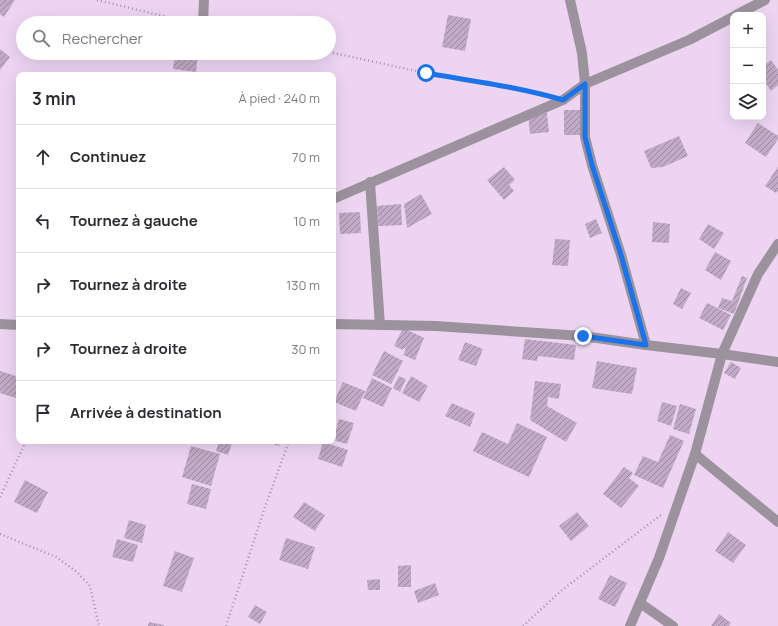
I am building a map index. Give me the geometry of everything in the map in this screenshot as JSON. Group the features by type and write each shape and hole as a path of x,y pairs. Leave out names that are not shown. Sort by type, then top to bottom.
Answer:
{"street":[{"path":"203,16 204,0"},
{"path":"570,0 582,53 585,84 585,137 592,165 621,255 646,345"},
{"path":"742,12 765,0"},
{"path":"336,198 563,100 585,84 689,40 730,19"},
{"path":"370,182 380,325"},
{"path":"630,626 659,558 678,503 694,454 722,354 758,274 778,244"},
{"path":"0,324 16,325"},
{"path":"336,324 436,326 583,336 778,362"},
{"path":"694,454 778,522"},
{"path":"640,603 673,626"}],"path":[{"path":"97,0 163,16"},
{"path":"336,54 426,73 546,95 563,100"},
{"path":"0,497 25,444"},
{"path":"226,626 264,510 288,444"},
{"path":"523,626 562,590 678,503"},
{"path":"0,534 56,557 77,572 90,586 99,626"}],"building":[{"path":"0,0 15,0 4,17 0,14"},
{"path":"448,15 471,19 465,51 442,47"},
{"path":"0,49 10,57 0,70"},
{"path":"174,60 197,60 196,72 173,69"},
{"path":"771,60 778,70 778,85 771,91 766,84 766,64"},
{"path":"564,110 581,110 580,135 564,135"},
{"path":"547,113 549,132 530,134 528,115"},
{"path":"758,123 778,136 778,139 766,157 745,143"},
{"path":"679,136 688,156 663,167 651,168 644,151"},
{"path":"504,167 515,180 509,185 514,191 504,200 487,180"},
{"path":"778,167 778,191 776,193 765,186"},
{"path":"421,194 432,214 407,228 404,204"},
{"path":"401,204 402,225 378,226 377,206"},
{"path":"360,212 361,233 340,234 339,213"},
{"path":"596,219 602,233 590,238 585,224"},
{"path":"653,222 670,224 669,243 652,242"},
{"path":"708,224 724,233 714,249 699,239"},
{"path":"555,239 570,240 568,266 552,265"},
{"path":"715,252 731,261 721,280 705,270"},
{"path":"742,276 747,278 734,314 718,308 722,298 732,301"},
{"path":"681,288 691,293 682,309 673,304"},
{"path":"707,303 731,315 723,330 699,318"},
{"path":"403,328 424,338 415,360 403,355 406,349 404,348 403,350 394,346"},
{"path":"525,339 576,345 574,360 538,356 537,361 522,359"},
{"path":"465,342 483,349 476,366 458,360"},
{"path":"384,351 403,361 391,384 372,375"},
{"path":"597,361 637,368 632,394 592,388"},
{"path":"731,362 741,368 735,379 724,373"},
{"path":"0,371 16,376 16,398 0,393"},
{"path":"399,376 406,379 400,392 393,388"},
{"path":"411,376 428,386 419,402 402,393"},
{"path":"372,378 392,388 383,407 363,398"},
{"path":"535,381 561,384 559,399 548,397 547,406 577,423 566,442 530,420"},
{"path":"343,382 365,391 356,411 336,403 336,398"},
{"path":"662,402 677,406 671,426 657,421"},
{"path":"452,403 475,413 470,427 445,416"},
{"path":"680,404 696,409 689,434 673,429"},
{"path":"339,419 354,423 347,444 336,441 336,430"},
{"path":"517,423 547,437 529,477 473,451 482,432 508,444"},
{"path":"670,435 684,441 663,488 634,475 643,456 658,462"},
{"path":"218,444 232,444 228,455 216,451"},
{"path":"322,444 329,444 348,450 342,467 318,459"},
{"path":"191,446 220,454 211,486 182,477"},
{"path":"624,467 633,473 629,478 639,486 621,508 603,494"},
{"path":"25,480 48,492 37,513 14,502"},
{"path":"192,484 211,489 206,509 187,504"},
{"path":"304,502 325,515 315,531 293,517"},
{"path":"577,512 589,526 571,541 559,526"},
{"path":"129,520 146,525 142,543 124,538"},
{"path":"728,532 746,545 733,563 715,551"},
{"path":"286,538 315,547 308,569 279,560"},
{"path":"117,539 138,545 133,562 112,557"},
{"path":"175,551 194,558 182,592 163,586"},
{"path":"411,565 411,587 398,587 398,566"},
{"path":"610,575 627,583 615,607 598,599"},
{"path":"380,579 380,590 368,590 367,580"},
{"path":"435,583 439,595 418,603 414,591"},
{"path":"255,605 267,612 260,624 248,617"},
{"path":"719,614 731,623 729,626 711,626"},
{"path":"149,622 164,625 164,626 148,626"}],"route":[{"path":"426,73 493,84 563,100 585,84 585,137 592,165 621,255 646,345 583,336"}]}
